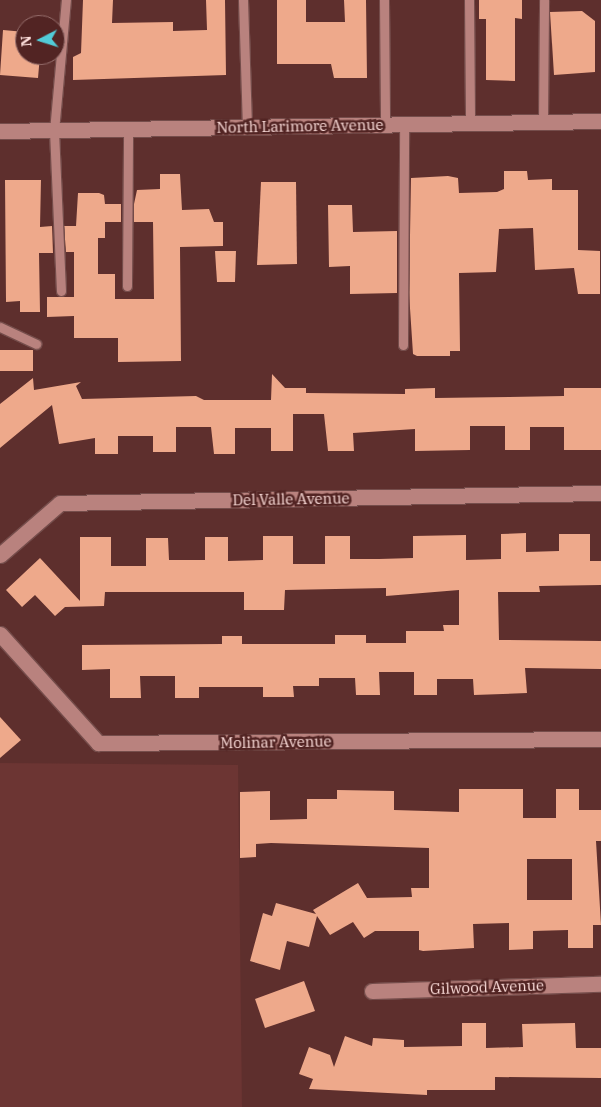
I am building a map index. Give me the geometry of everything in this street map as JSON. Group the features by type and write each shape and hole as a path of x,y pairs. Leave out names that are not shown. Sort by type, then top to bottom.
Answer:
{"street":[{"name":"North Larimore Avenue","path":"0,131 601,120"},
{"name":"Del Valle Avenue","path":"0,555 60,502 601,493"},
{"name":"Molinar Avenue","path":"0,634 98,744 601,739"},
{"name":"Gilwood Avenue","path":"372,991 601,984"}],"lane":[{"path":"61,290 54,131 66,0"},
{"path":"243,0 247,127"},
{"path":"384,0 385,125"},
{"path":"470,0 470,123"},
{"path":"543,122 544,0"},
{"path":"403,345 404,124"},
{"path":"127,286 128,129"},
{"path":"0,327 36,344"}],"shaded area":[{"path":"0,763 238,765 242,1107 0,1107"}],"building":[{"path":"83,0 113,0 112,23 173,22 173,31 207,30 206,0 225,0 226,75 73,80 73,57 81,53"},
{"path":"277,0 306,0 306,22 345,22 344,0 366,0 367,78 334,78 331,64 277,64"},
{"path":"479,0 522,0 522,19 515,18 515,81 486,80 486,19 479,19"},
{"path":"582,11 595,21 595,72 554,75 550,12"},
{"path":"3,30 15,31 15,65 39,65 38,78 0,75"},
{"path":"504,171 527,171 528,180 552,179 552,190 578,190 578,250 600,251 600,294 578,294 574,268 535,270 533,228 499,229 496,272 459,273 460,351 450,351 450,356 417,356 413,354 409,293 411,178 448,176 458,178 459,193 497,192 504,189"},
{"path":"160,174 180,174 182,210 209,209 214,222 223,222 223,246 180,247 181,361 118,362 118,338 74,338 74,316 47,317 47,297 74,297 74,252 66,252 64,226 76,226 78,193 99,193 104,195 105,204 121,204 121,222 105,222 105,238 98,238 98,274 115,274 115,299 154,299 153,222 134,222 134,204 137,190 160,189"},
{"path":"5,180 41,180 40,227 52,226 53,253 39,253 40,312 20,312 20,301 6,302"},
{"path":"261,182 296,182 297,264 257,265"},
{"path":"328,205 352,205 353,232 397,231 397,293 350,294 350,266 329,267"},
{"path":"215,251 236,251 235,282 217,282"},
{"path":"0,350 33,350 33,371 0,371"},
{"path":"272,374 285,388 306,388 306,393 405,394 405,389 435,388 435,398 509,397 564,396 564,388 601,388 601,450 564,450 564,427 530,427 530,450 505,450 505,426 470,426 470,450 415,451 415,429 353,433 354,451 328,451 324,414 293,414 293,451 271,451 271,428 235,428 235,454 214,454 211,427 176,427 176,452 153,452 153,436 118,436 118,454 95,454 95,438 59,444 52,405 0,448 0,404 33,378 34,390 81,382 76,386 82,399 196,396 204,400 271,400"},
{"path":"526,533 526,552 559,551 559,534 590,534 590,561 601,561 601,585 539,586 540,592 498,592 499,640 601,641 601,669 525,668 527,693 474,695 473,679 437,679 437,695 414,695 414,672 379,672 380,695 356,695 355,678 319,678 319,686 293,686 294,697 263,697 263,687 199,687 199,698 175,698 175,676 140,676 141,698 110,698 110,669 82,670 82,645 222,644 222,636 242,636 242,644 335,644 335,635 366,635 366,643 406,643 406,631 444,631 443,625 459,625 459,590 386,596 386,588 285,590 284,610 244,610 244,592 105,592 104,606 65,607 55,616 35,595 22,607 6,590 40,558 80,601 80,537 111,537 111,566 146,566 146,538 168,538 169,560 205,560 205,537 228,537 228,561 263,560 263,536 293,536 293,564 325,564 325,536 350,536 350,559 379,559 413,558 413,536 466,535 466,560 501,559 501,534"},
{"path":"0,717 21,740 0,758"},
{"path":"459,789 523,789 523,818 556,818 556,789 579,789 579,810 601,810 601,841 596,841 601,925 593,925 593,948 568,948 568,930 533,931 533,949 509,950 509,923 473,924 474,948 423,951 419,950 419,931 375,931 364,938 353,922 330,935 317,916 309,947 287,941 280,970 250,961 263,913 272,916 276,903 316,914 313,910 358,883 367,898 412,897 411,888 429,888 429,848 271,843 256,844 256,857 240,858 240,792 270,791 270,820 307,819 307,799 337,799 337,790 394,791 394,810 459,812","holes":["527,859 572,859 572,900 527,900"]},
{"path":"304,981 315,1011 265,1028 255,999"},
{"path":"462,1023 486,1023 486,1048 523,1047 522,1024 575,1023 576,1048 601,1048 601,1078 495,1077 495,1090 427,1090 427,1095 309,1089 313,1079 299,1074 309,1047 330,1055 334,1067 345,1036 372,1046 373,1038 404,1040 404,1047 462,1046"}]}
